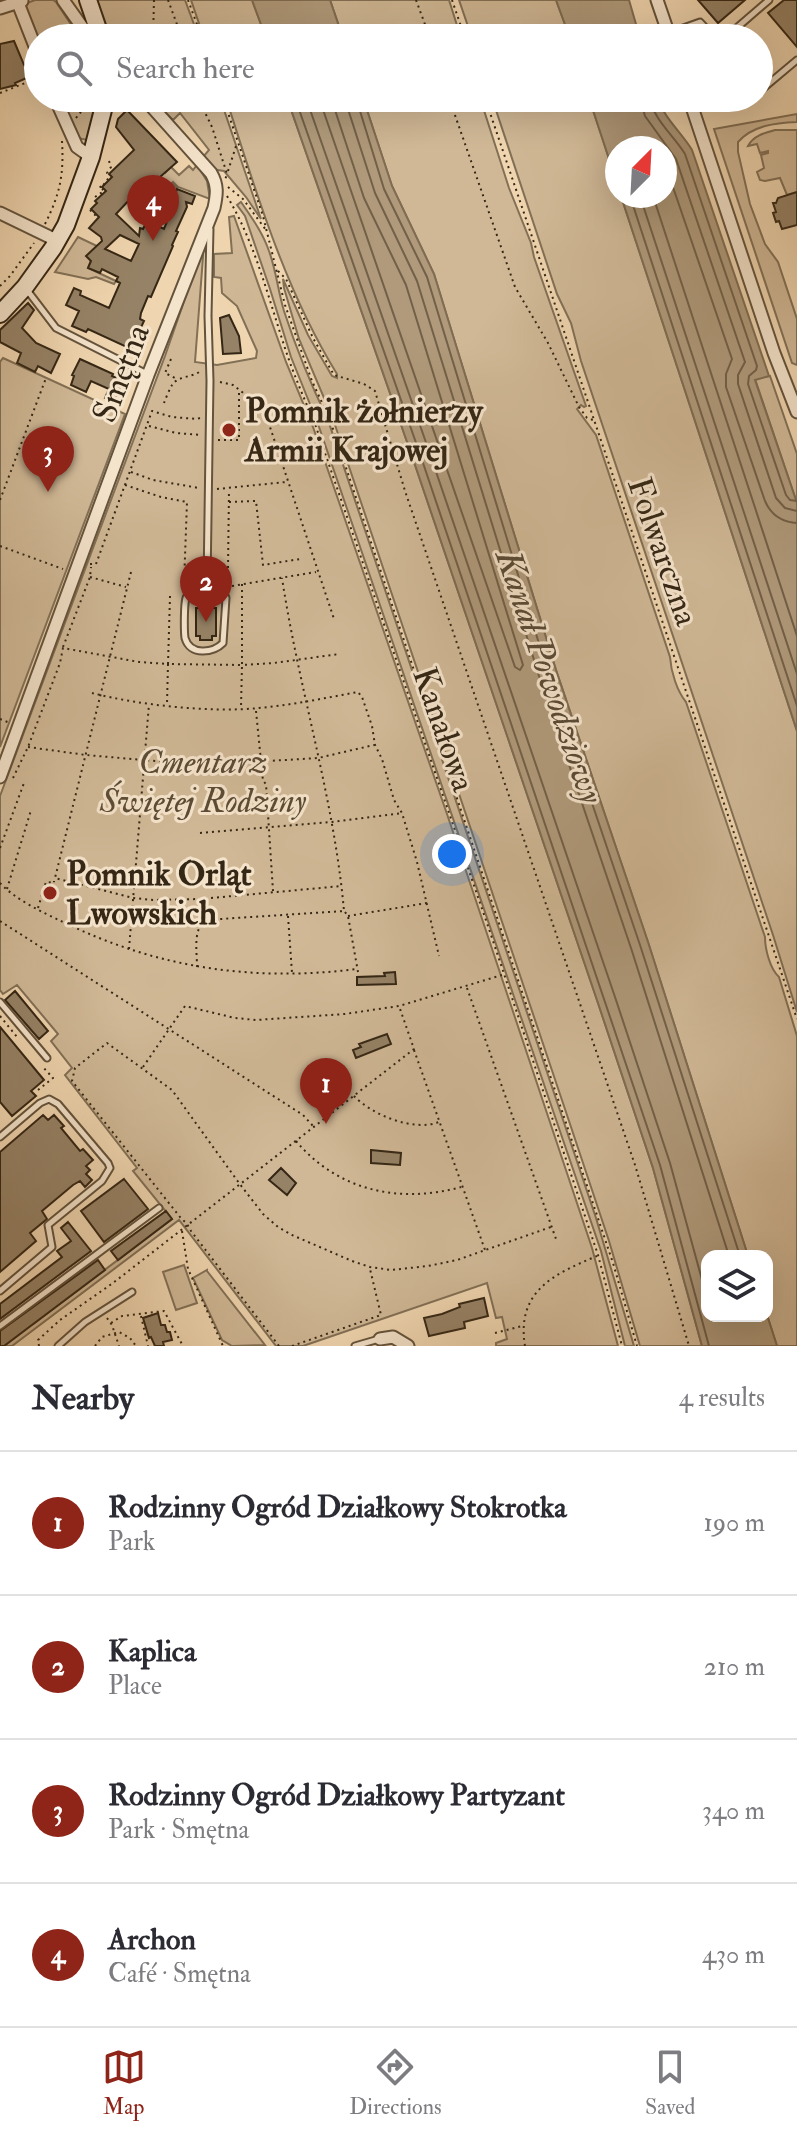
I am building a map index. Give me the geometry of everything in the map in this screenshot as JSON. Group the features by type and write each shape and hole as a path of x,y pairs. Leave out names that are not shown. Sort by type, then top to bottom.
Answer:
{"street":[{"path":"63,0 80,24"},
{"path":"88,0 96,24"},
{"path":"657,0 665,24"},
{"path":"13,3 24,25"},
{"path":"61,112 77,147 91,157"},
{"path":"0,314 25,287 58,241 72,213 102,112"},
{"path":"157,112 220,184"},
{"path":"694,112 774,353 792,383 797,412"},
{"name":"Smętna","path":"0,777 148,375 210,220 220,184"},
{"path":"0,213 58,241"},
{"path":"380,1339 393,1337 408,1346"}],"lane":[{"path":"741,24 769,0"},
{"path":"773,80 797,60"},
{"path":"207,584 210,220"},
{"path":"25,287 56,328 148,375"},
{"path":"207,584 223,590 226,598 223,643 215,650 199,651 185,637 186,598 194,587 207,584"},
{"path":"0,1002 47,1058"},
{"path":"0,1137 49,1099 58,1104 110,1168 102,1181 48,1225 52,1247 0,1291"},
{"path":"0,1326 159,1208"},
{"path":"58,1346 85,1322 132,1292"},
{"path":"355,1346 380,1339"}],"path":[{"path":"153,24 154,0"},
{"path":"168,0 177,24"},
{"path":"188,0 197,24"},
{"path":"416,0 425,24"},
{"path":"452,0 460,24"},
{"path":"0,93 24,84"},
{"path":"0,286 41,233 60,190 63,156 59,128 72,123 81,112"},
{"path":"205,112 227,174"},
{"path":"228,112 268,233 285,305 312,381 330,420 387,587 613,1263 637,1346"},
{"path":"454,112 515,287 548,343 579,407 587,418 594,420"},
{"name":"Folwarczna","path":"490,112 797,1019"},
{"path":"238,142 227,174 220,184 243,199 268,233"},
{"path":"96,198 110,176 107,173 111,167 109,161"},
{"name":"Kanałowa","path":"220,184 238,214 259,268 357,545 598,1255 622,1346"},
{"path":"90,210 98,218"},
{"path":"277,270 286,279 334,375 364,384 375,391 405,491 635,1165 689,1346"},
{"path":"171,359 165,373 178,379"},
{"path":"164,403 173,383 197,375 202,370"},
{"path":"0,500 46,378"},
{"path":"210,381 227,383 239,389 264,409 334,619"},
{"path":"147,425 176,433 239,440 239,389"},
{"path":"96,564 152,411 172,417 209,417"},
{"path":"130,472 165,483 208,489 288,482"},
{"path":"125,485 187,502 184,584"},
{"path":"228,568 229,489"},
{"path":"229,502 256,501 263,565 300,559"},
{"path":"0,546 75,573"},
{"path":"14,778 60,663 90,577 91,565"},
{"path":"223,590 318,571"},
{"path":"37,909 46,882 54,883 131,572"},
{"path":"90,577 127,588"},
{"path":"0,883 6,890 70,926 129,950 197,967 292,974 358,971 348,916 344,911 332,822 296,660 282,578"},
{"path":"242,584 242,665 339,654"},
{"path":"206,602 206,608"},
{"path":"63,648 168,664 167,705"},
{"path":"92,693 167,705 256,709 358,692 372,726 375,745 394,800 402,813 428,903 439,956"},
{"path":"129,950 149,703"},
{"path":"256,709 263,781 266,784 273,892"},
{"path":"28,747 202,765 318,758 375,745"},
{"path":"0,848 24,783"},
{"path":"6,890 31,810"},
{"path":"200,833 402,813"},
{"path":"55,878 133,898 200,899 342,886"},
{"path":"200,899 205,920"},
{"path":"348,916 428,903"},
{"path":"197,967 198,929 205,920 344,911"},
{"path":"288,915 292,974"},
{"path":"0,921 303,1115 313,1126"},
{"path":"142,1068 185,1006 256,1020 345,1014 399,1006 504,974"},
{"path":"466,986 556,1239"},
{"path":"399,1006 485,1250"},
{"path":"0,1016 18,1037"},
{"path":"279,1346 187,1224 72,1081 75,1068 107,1043 172,1090 263,1214 292,1235 370,1267 391,1270 457,1260 551,1227"},
{"path":"39,1346 38,1340 60,1320 113,1283 414,1049"},
{"path":"35,1057 53,1078 38,1090"},
{"path":"353,1095 389,1118 423,1127 440,1122"},
{"path":"295,1140 343,1179 368,1189 379,1192 431,1192 462,1186"},
{"path":"182,1229 188,1269 223,1346"},
{"path":"525,1346 523,1326 532,1297 545,1283 562,1272 598,1255"},
{"path":"292,1346 381,1315 370,1267"},
{"path":"111,1323 122,1316 164,1311 183,1346"},
{"path":"141,1315 148,1346"},
{"path":"106,1318 111,1323 119,1346"},
{"path":"495,1333 523,1326"},
{"path":"95,1346 102,1337 115,1333 126,1335 136,1346"}],"green space":[{"path":"53,0 71,24 30,24 24,11 27,3"},
{"path":"96,0 185,0 194,24 104,24"},
{"path":"191,0 252,0 261,24 199,24"},
{"path":"330,0 449,0 457,24 338,24"},
{"path":"459,0 556,0 565,24 467,24"},
{"path":"68,112 96,112 89,138 78,138"},
{"path":"165,112 225,112 261,219 224,171 211,169 203,157 209,150 180,113 173,120"},
{"path":"231,112 292,112 653,1168 702,1346 640,1346 570,1124 333,419 299,339 283,279 308,335 332,376 337,378 337,374 302,309 261,204"},
{"path":"368,112 485,112 531,243 586,406 581,405 577,409 596,435 670,657 675,681 686,702 797,1036 797,1346 777,1346 769,1322 773,1322 773,1250 746,1250 648,942 556,670 434,274 392,186"},
{"path":"497,112 594,112 605,147 605,208 625,208 797,731 797,1012 581,361 571,323 557,294"},
{"path":"797,114 797,122 773,124 744,136 738,142 738,152 750,204 765,244 778,262 797,319 797,365 792,363 714,129"},
{"path":"775,130 797,130 797,192 787,195 780,178 760,180 757,172 764,168 761,155 768,151 760,153 757,144 748,146 756,137"},
{"path":"197,165 207,181 210,199 178,187 173,182 177,188 172,201 175,202 167,220 145,210 151,204 139,192 142,188 135,182 142,176 151,185 171,167 179,175 189,166 193,170"},
{"path":"241,202 267,244 289,325 328,420 596,1218 634,1346 625,1346 601,1251 318,424 291,357 245,216 237,205"},
{"name":"Cmentarz Świętej Rodziny","path":"234,216 286,362 313,427 447,814 592,1248 618,1346 496,1346 496,1343 507,1339 502,1317 496,1318 487,1283 303,1346 276,1346 179,1220 12,1346 4,1346 25,1330 16,1317 24,1311 33,1324 172,1219 133,1171 137,1168 65,1075 72,1068 51,1041 58,1034 17,985 3,994 0,990 0,796 204,244 195,362 217,365 256,358 257,351 237,306 222,293 221,278 214,277 214,254 232,253 229,217"},
{"path":"78,237 97,246 88,268 116,281 114,284 96,277 88,279 55,272"},
{"path":"3,358 125,414 0,747 0,362"},
{"path":"770,376 797,454 797,503 755,379"},
{"path":"184,1265 197,1303 176,1310 163,1272"},
{"path":"207,1270 265,1345 232,1346 222,1340 193,1278"}],"water":[{"path":"252,0 330,0 338,24 261,24"},
{"path":"556,0 629,0 636,24 565,24"},
{"name":"Kanał Powodziowy","path":"292,112 368,112 392,186 434,274 556,670 648,942 746,1250 701,1250 701,1322 769,1322 777,1346 702,1346 653,1168"},
{"path":"594,112 664,112 692,150 769,376 755,380 797,503 797,731 625,208 677,208 677,136 605,136 605,147"}],"building":[{"path":"698,0 745,0 718,23"},
{"path":"784,0 797,0 797,47 768,13"},
{"path":"14,41 24,65 24,79 0,89 0,44"},
{"path":"129,112 177,162 151,185 147,181 116,214 139,236 140,228 143,229 147,221 164,229 177,189 195,196 192,204 186,202 173,246 141,313 140,319 144,321 131,349 88,329 86,332 72,326 79,311 66,305 74,288 81,291 80,295 109,308 120,283 116,281 118,277 102,269 100,273 88,268 91,261 86,256 102,241 89,228 99,217 91,209 106,191 102,187 112,177 109,174 134,150 116,127 118,119","holes":["120,235 139,244 131,261 105,249"]},
{"path":"797,192 797,225 782,229 779,221 776,222 773,203 778,198"},
{"path":"28,303 34,310 22,328 36,343 60,354 51,373 38,366 35,372 17,363 21,353 0,342 0,330"},
{"path":"229,315 239,336 241,353 223,354 220,318"},
{"path":"80,359 123,381 113,402 105,398 109,389 91,381 86,392 71,385"},
{"path":"196,608 216,608 216,636 212,636 212,640 200,640 200,636 196,636"},
{"path":"395,972 396,984 357,985 357,977 385,976 384,973"},
{"path":"15,991 48,1031 39,1039 5,1000"},
{"path":"0,1027 44,1080 31,1091 36,1096 12,1116 0,1102"},
{"path":"387,1034 391,1044 356,1058 353,1050 361,1047 359,1044"},
{"path":"43,1115 48,1120 54,1115 80,1151 83,1149 93,1160 86,1166 90,1170 86,1174 92,1180 85,1187 80,1181 73,1185 42,1211 47,1219 30,1233 36,1241 0,1272 0,1152"},
{"path":"371,1150 401,1153 400,1165 371,1163"},
{"path":"281,1168 296,1183 287,1195 269,1180"},
{"path":"124,1179 148,1209 104,1242 81,1211"},
{"path":"166,1211 172,1219 118,1260 111,1251"},
{"path":"68,1222 91,1251 0,1319 0,1304 62,1257 57,1251 71,1241 61,1228"},
{"path":"98,1260 105,1270 0,1346 0,1331"},
{"path":"484,1298 488,1316 464,1322 465,1328 429,1336 424,1318"},
{"path":"158,1313 161,1325 165,1325 172,1340 163,1342 164,1346 155,1346 149,1338 143,1318"}],"place":[{"name":"Archon","path":"153,241"},
{"name":"Pomnik żołnierzy Armii Krajowej","path":"229,430"},
{"name":"Rodzinny Ogród Działkowy Partyzant","path":"48,492"},
{"name":"Kaplica","path":"206,622"},
{"name":"Pomnik Orląt Lwowskich","path":"50,893"},
{"name":"Rodzinny Ogród Działkowy Stokrotka","path":"326,1124"}]}
